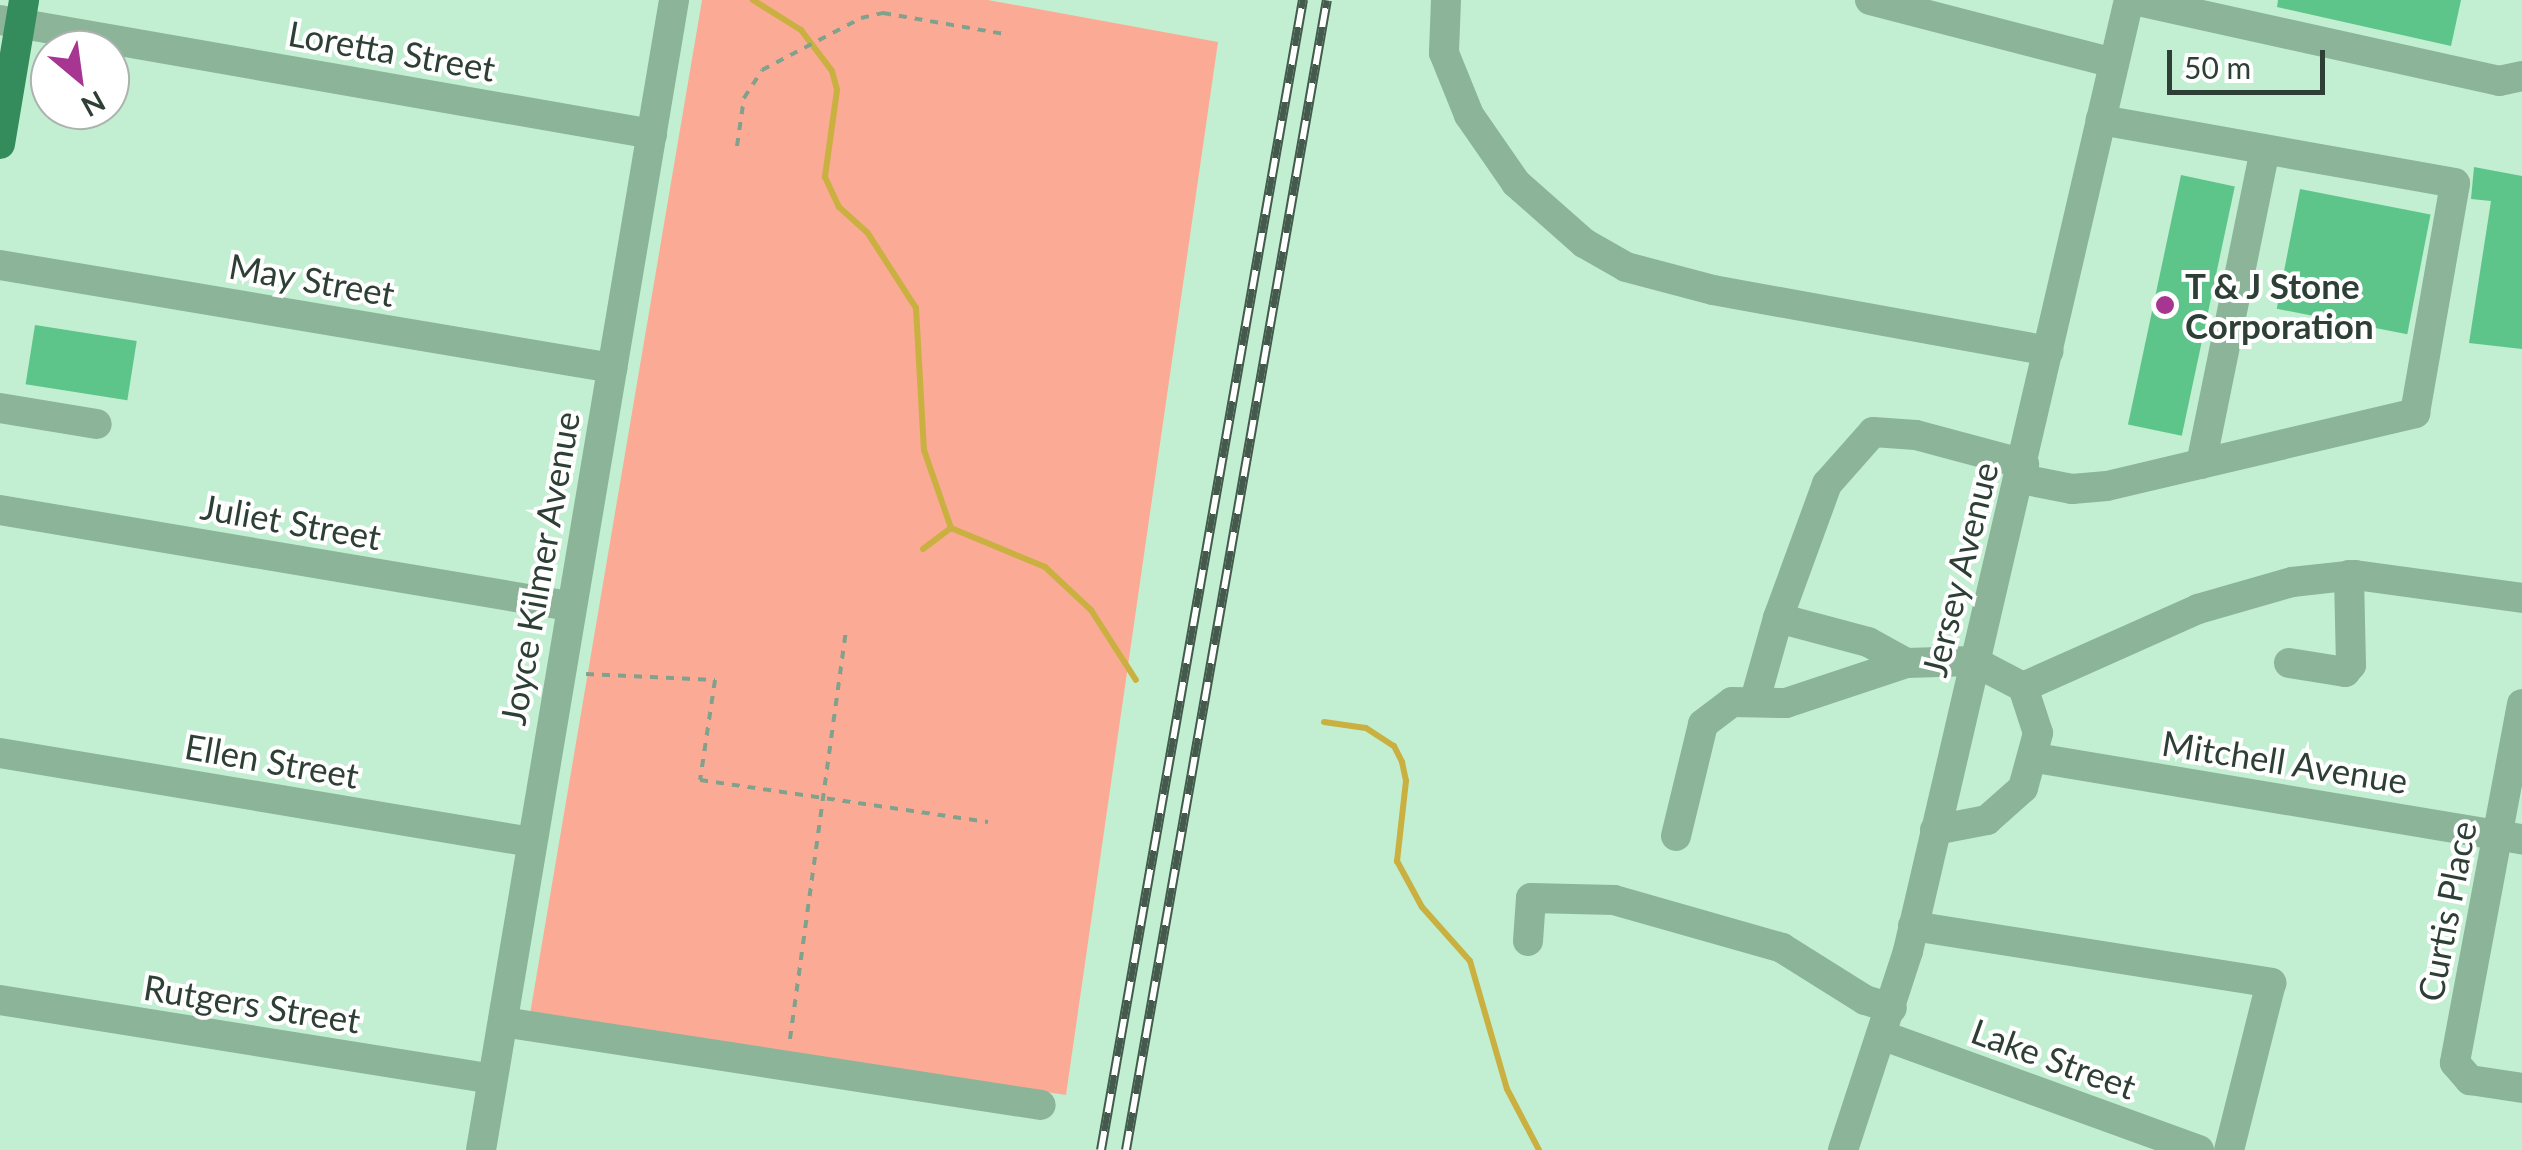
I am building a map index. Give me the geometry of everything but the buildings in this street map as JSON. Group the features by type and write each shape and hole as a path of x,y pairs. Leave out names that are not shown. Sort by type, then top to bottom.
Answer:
{"main road":[{"path":"0,144 15,14"}],"street":[{"name":"Joyce Kilmer Avenue","path":"480,1150 568,606 674,0"},
{"path":"1446,0 1444,54 1469,115 1516,183 1584,243 1626,267 1713,290 2049,351"},
{"path":"1870,0 2114,63"},
{"path":"2131,0 2198,7 2499,81 2522,76"},
{"name":"Jersey Avenue","path":"1843,1150 1888,1022 1914,926 1973,661 2022,472 2131,0"},
{"name":"Loretta Street","path":"15,14 652,134"},
{"path":"1754,700 1778,618 1827,484 1873,432 1916,435 2072,489 2108,486 2415,414 2455,183 2101,120"},
{"path":"2202,464 2264,150"},
{"name":"May Street","path":"0,264 612,368"},
{"path":"0,408 97,424"},
{"name":"Juliet Street","path":"0,510 568,606"},
{"path":"2024,688 2198,609 2292,582 2349,575 2522,598"},
{"path":"2289,664 2345,672 2351,664 2349,575"},
{"path":"1778,618 1868,642 1906,662"},
{"path":"1676,836 1703,724 1732,702 1786,704 1906,662 1973,661 2024,688 2037,724 2036,758 2023,788 2003,810 1969,827 1936,830"},
{"name":"Curtis Place","path":"2519,1088 2470,1080 2455,1063 2510,837 2522,704"},
{"name":"Ellen Street","path":"0,752 531,842"},
{"name":"Mitchell Avenue","path":"2036,758 2510,837"},
{"name":"Lake Street","path":"1528,940 1531,898 1614,900 1782,948 1865,1000 1888,1022 2198,1150"},
{"path":"1914,926 2271,983 2229,1150"},
{"name":"Rutgers Street","path":"0,1000 491,1079"},
{"path":"503,1022 1041,1105"}],"path":[{"path":"737,146 744,98 772,64 851,23 882,13 1005,34"},
{"path":"786,1063 846,631"},
{"path":"586,674 715,680 700,780 988,822"}],"shaded area":[{"path":"702,0 988,0 1218,42 1066,1095 530,1014"}],"waterway":[{"path":"753,0 801,30 832,71 837,90 825,177 839,207 867,232 916,308 924,450 951,528 1045,567 1091,610 1136,680"},
{"path":"923,549 951,528"},
{"path":"1324,722 1366,728 1394,746 1406,781 1397,861 1422,907 1470,961 1507,1089 1539,1150"}],"railway":[{"path":"1101,1150 1303,0"},
{"path":"1126,1150 1327,0"}],"place":[{"name":"T & J Stone Corporation","path":"2165,305"}]}
